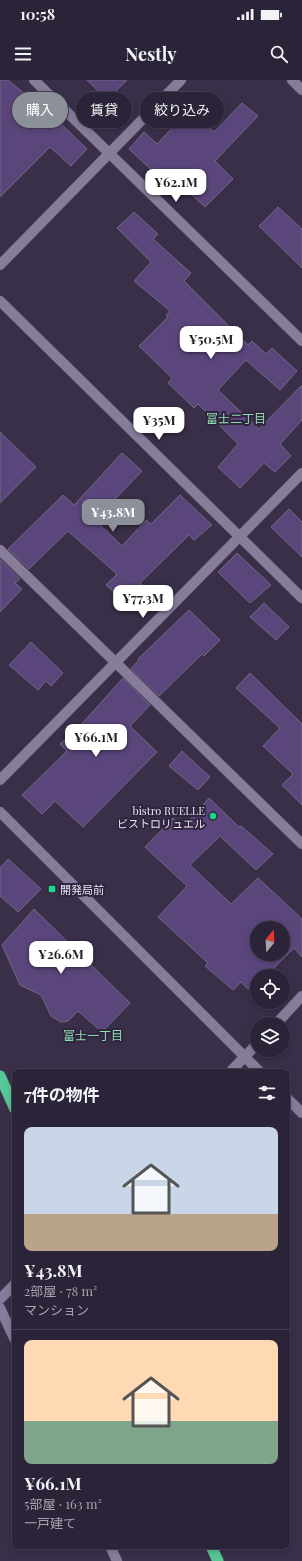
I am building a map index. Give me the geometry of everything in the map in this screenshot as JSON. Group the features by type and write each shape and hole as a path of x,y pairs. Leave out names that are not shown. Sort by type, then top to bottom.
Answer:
{"highway":[{"path":"0,1076 12,1102"},
{"path":"212,1549 218,1561"}],"street":[{"path":"34,80 302,341"},
{"path":"0,265 181,80"},
{"path":"292,80 302,90"},
{"path":"0,300 302,598"},
{"path":"0,780 302,473"},
{"path":"0,550 302,844"},
{"path":"0,812 257,1069"},
{"path":"282,1017 302,996"},
{"path":"233,1069 250,1051"},
{"path":"290,1101 302,1113"},
{"path":"0,1299 12,1287"},
{"path":"0,1308 12,1334"},
{"path":"111,1549 117,1561"}],"building":[{"path":"0,80 8,80 23,92 12,92 12,128 65,128 87,149 71,166 50,147 0,197"},
{"path":"87,80 127,80 115,92 99,92"},
{"path":"242,103 258,116 215,161 233,179 205,207 168,173 161,179 129,149 144,132 157,144 172,128 209,128 214,132 218,128 224,128 224,122"},
{"path":"278,207 302,229 302,268 259,226"},
{"path":"134,212 158,234 153,239 191,273 184,281 248,345 252,341 266,354 272,348 297,371 280,390 246,360 218,390 259,429 302,385 302,420 280,444 291,456 275,472 264,463 240,488 218,467 238,444 198,404 194,408 168,383 172,378 139,346 168,317 166,315 170,311 134,281 151,262 117,228"},
{"path":"0,432 36,467 0,503"},
{"path":"122,453 142,471 95,520 122,546 146,520 151,524 180,495 212,525 194,540 189,535 140,583 152,594 134,611 106,585 117,574 68,531 29,569 8,549 63,495 74,505"},
{"path":"289,509 302,522 302,557 271,527"},
{"path":"237,553 271,585 250,603 218,572"},
{"path":"0,559 20,579 15,583 22,589 0,612"},
{"path":"264,603 289,627 276,640 250,617"},
{"path":"189,610 220,640 204,656 202,654 159,696 131,669 139,660 138,659"},
{"path":"31,642 63,673 51,686 46,681 38,690 9,665"},
{"path":"250,673 302,724 302,805 282,785 293,774 263,746 280,728 236,688"},
{"path":"123,678 150,705 130,726 157,752 83,827 55,801 42,814 22,795 67,751 60,744 79,727"},
{"path":"182,751 210,777 198,790 169,766"},
{"path":"209,798 239,827 241,826 273,854 256,870 220,836 190,865 231,904 258,878 302,919 302,957 294,948 290,952 290,921 250,921 250,961 281,961 273,969 250,969 250,987 248,989 241,982 233,990 205,966 208,963 158,917 187,886 145,847 173,818 183,828"},
{"path":"8,859 41,889 18,912 0,896 0,868"},
{"path":"34,909 130,1003 102,1032 78,1011 68,1021 61,1022 51,1016 41,995 20,985 2,945"}],"place":[{"name":"bistro RUELLE ビストロリュエル","path":"213,816"},
{"name":"開発局前","path":"52,889"}],"district":[{"name":"富士二丁目","path":"236,418"},
{"name":"富士一丁目","path":"93,1035"}]}
